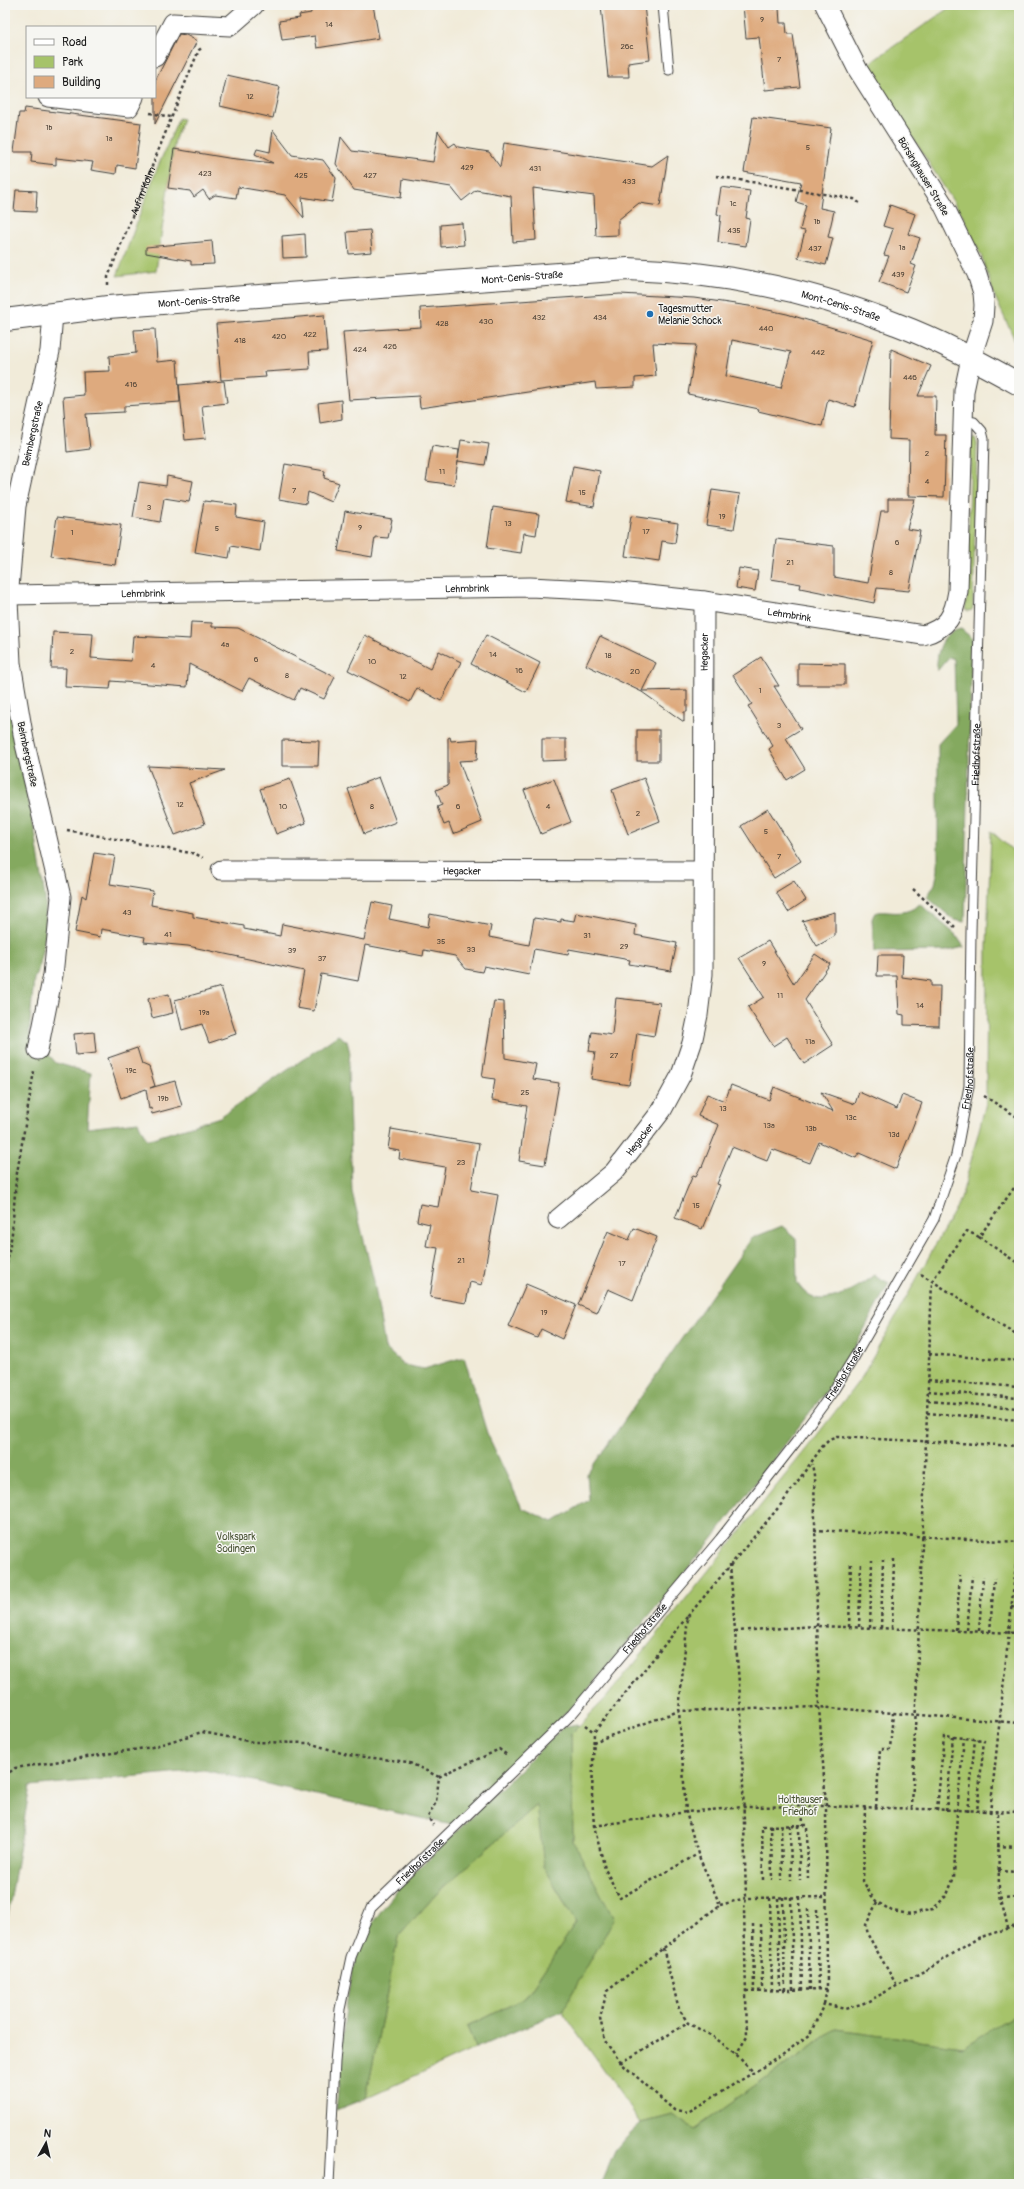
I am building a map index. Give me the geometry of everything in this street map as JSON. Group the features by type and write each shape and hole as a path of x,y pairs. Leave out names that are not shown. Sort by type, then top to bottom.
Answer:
{"main road":[{"name":"Mont-Cenis-Straße","path":"5,320 108,307 620,269 657,270 748,281 827,300 898,324 971,358 1019,384"}],"street":[{"path":"156,55 173,23 230,26 254,5"},
{"name":"Börsinghauser Straße","path":"825,5 858,70 943,204 977,274 984,305 983,321 971,358"},
{"path":"56,98 129,107 134,98"},
{"name":"Beimbergstraße","path":"38,1050 53,975 61,897 43,826 24,740 11,663 8,595 16,506 50,351 53,314"},
{"path":"962,420 964,391 971,358"},
{"name":"Lehmbrink","path":"8,595 530,587 610,591 704,601 923,635 937,631 945,626 956,604 958,591 962,420"},
{"name":"Hegacker","path":"558,1219 614,1172 662,1110 681,1075 692,1042 698,1015 703,974 702,871 704,601"},
{"name":"Hegacker","path":"221,870 702,871"}],"lane":[{"path":"663,5 670,70"},
{"name":"Friedhofstraße","path":"329,2184 335,2062 340,2009 351,1957 371,1908 572,1714 627,1651 720,1539 796,1442 855,1356 934,1219 956,1155 969,1086 971,932 984,439 982,431 974,422 962,420"}],"path":[{"name":"Auf'm Kolm","path":"108,307 108,277 188,76"},
{"path":"161,114 171,117"},
{"path":"716,176 854,199 862,204"},
{"path":"43,826 196,854"},
{"path":"913,889 951,924"},
{"path":"5,1276 12,1233 16,1179 38,1050"},
{"path":"969,1086 1019,1118"},
{"path":"979,1237 1019,1181"},
{"path":"912,1808 917,1714 932,1281 967,1231 979,1237 1019,1264"},
{"path":"907,1264 1019,1336"},
{"path":"1015,1333 1019,1326"},
{"path":"929,1354 1019,1361"},
{"path":"928,1380 1019,1387"},
{"path":"928,1391 1019,1398"},
{"path":"928,1401 1019,1408"},
{"path":"927,1413 1019,1420"},
{"path":"698,1854 620,1898 605,1869 594,1826 592,1795 594,1732 730,1564 783,1502 822,1447 829,1440 837,1437 1019,1446"},
{"path":"812,1463 814,1475 819,1707 826,1806 825,1897 827,1989 824,2004 810,2034 781,2056 688,2112 674,2110 621,2063 605,2041 600,2018 607,1991 720,1905 746,1898 825,1897"},
{"path":"814,1530 923,1535 1019,1542"},
{"path":"990,1813 998,1722 1019,1536"},
{"path":"892,1628 894,1559"},
{"path":"870,1628 872,1560"},
{"path":"881,1628 883,1560"},
{"path":"849,1627 851,1561"},
{"path":"859,1627 861,1561"},
{"path":"730,1564 741,1710 746,1898 744,1909 747,2037 736,2054"},
{"path":"956,1630 960,1574"},
{"path":"967,1630 972,1576"},
{"path":"979,1631 983,1577"},
{"path":"990,1632 994,1578"},
{"path":"1011,1607 1019,1608"},
{"path":"688,1616 679,1711 686,1812 698,1854 720,1905"},
{"path":"735,1631 817,1626 1019,1633"},
{"path":"593,1742 679,1711 819,1707 1019,1723"},
{"path":"876,1807 880,1749 890,1749 893,1713"},
{"path":"586,1725 594,1732"},
{"path":"5,1776 15,1768 152,1747 202,1732 253,1742 309,1743 348,1755 408,1762 438,1777"},
{"path":"937,1810 944,1736 984,1740 977,1812"},
{"path":"946,1811 953,1737"},
{"path":"865,1807 863,1881 877,1902 892,1911 911,1914 933,1909 947,1895 954,1877 957,1812 964,1738"},
{"path":"968,1812 975,1739"},
{"path":"438,1777 456,1767 474,1761 499,1749 520,1764"},
{"path":"438,1777 436,1802 428,1817 442,1840"},
{"path":"802,1806 803,1825"},
{"path":"594,1826 686,1812 744,1807 826,1806 912,1808 957,1812 1019,1812"},
{"path":"998,1813 997,1846 1000,1898 1008,1928"},
{"path":"771,1825 772,1880"},
{"path":"781,1825 782,1880"},
{"path":"790,1825 791,1880"},
{"path":"799,1825 800,1880"},
{"path":"763,1880 762,1826 807,1825 808,1880"},
{"path":"997,1846 1019,1847"},
{"path":"998,1871 1019,1872"},
{"path":"791,1897 793,1990"},
{"path":"800,1897 802,1990"},
{"path":"1000,1898 1019,1897"},
{"path":"770,1898 772,1990"},
{"path":"778,1898 780,1990"},
{"path":"783,1898 785,1990"},
{"path":"877,1902 866,1925 868,1935 897,1986"},
{"path":"808,1909 810,1990"},
{"path":"817,1910 818,1990"},
{"path":"753,1924 754,1991"},
{"path":"761,1924 762,1990"},
{"path":"824,2004 845,2009 868,2002 978,1938 1019,1924"},
{"path":"663,1948 679,2008 688,2022 714,2037 736,2054 753,2073"},
{"path":"746,1991 827,1989"},
{"path":"621,2063 688,2022"}],"green space":[{"path":"953,5 1019,5 1019,355 1013,336 995,297 981,255 963,217 867,65"},
{"path":"179,118 183,119 175,139 156,271 117,276 156,171"},
{"path":"972,438 975,439 977,443 973,607 972,610 968,611 965,609 967,597"},
{"path":"961,629 972,638 965,922 954,920 927,897 935,884 938,870 938,744 956,724 954,659 949,657 937,671 937,664 939,651 944,639 954,631"},
{"name":"Volkspark Sodingen","path":"5,683 35,832 45,898 46,932 37,975 34,978 29,1034 49,1036 49,1055 56,1063 91,1073 87,1128 138,1122 147,1140 220,1117 338,1035 347,1041 350,1053 348,1071 352,1192 374,1281 385,1348 404,1365 424,1369 464,1357 487,1433 522,1508 553,1522 589,1500 587,1474 752,1238 782,1226 796,1238 797,1283 808,1295 815,1298 824,1299 842,1294 852,1290 874,1275 889,1283 851,1354 827,1390 713,1538 580,1699 452,1825 204,1770 30,1786 5,1932"},
{"name":"Holthauser Friedhof","path":"991,831 1019,856 1019,2013 963,2046 836,2029 695,2129 672,2115 641,2123 562,2011 613,1919 573,1841 571,1734 606,1698 807,1448 862,1377 961,1199 986,1103 987,947"},
{"path":"920,904 956,935 964,947 947,951 874,952 872,919 874,914 878,912 906,911 913,909"},
{"path":"577,1724 579,1726 571,1734 573,1841 614,1919 562,2011 476,2048 467,2027 525,1998 576,1923 544,1866 537,1805 440,1890 398,1937 366,2098 336,2110 348,1994 352,1971 358,1951 366,1933 382,1909 400,1887 563,1727"},
{"path":"538,1804 544,1866 576,1923 525,1998 467,2027 476,2048 366,2098 398,1937 440,1890"},
{"path":"1019,2013 1019,2184 601,2184 616,2149 641,2123 672,2115 695,2129 836,2029 963,2046"}],"building":[{"path":"310,5 373,5 379,38 317,48 315,36 282,40 279,21 300,18 299,15 311,13"},
{"path":"601,5 644,5 650,60 628,63 629,77 608,77"},
{"path":"743,5 774,5 774,9 779,8 780,23 786,23 787,34 793,34 800,87 765,90 759,37 746,38"},
{"path":"179,34 186,35 197,41 155,124 156,79"},
{"path":"227,75 280,87 273,118 220,106"},
{"path":"25,108 141,123 135,168 117,165 116,174 91,170 93,162 56,158 56,165 31,162 32,152 14,152 19,113 24,113"},
{"path":"753,117 831,128 820,208 834,211 828,237 833,238 826,265 798,258 805,231 800,230 806,205 796,202 801,182 744,172"},
{"path":"273,130 292,155 323,160 336,178 332,202 302,197 304,218 285,195 238,187 236,198 215,195 209,199 203,190 194,197 190,191 168,188 174,149 228,158 273,163 255,154 257,149 270,152"},
{"path":"438,131 449,147 455,143 458,147 489,152 500,167 504,143 652,166 668,155 660,206 639,203 618,220 618,235 596,236 594,196 533,188 536,240 513,242 511,196 476,190 462,201 451,187 403,179 401,198 354,190 336,164 341,137 352,151 433,162"},
{"path":"721,187 750,191 746,218 750,219 746,246 718,242 721,215 717,214"},
{"path":"16,190 37,191 36,212 14,211"},
{"path":"890,205 915,214 908,234 920,238 911,264 916,266 906,292 879,282 889,256 884,255 893,229 883,226"},
{"path":"462,223 464,245 441,247 440,225"},
{"path":"370,230 372,252 349,254 347,232"},
{"path":"305,234 306,257 283,258 282,236"},
{"path":"212,241 214,264 191,265 191,261 146,253 146,247"},
{"path":"620,294 694,298 749,306 787,314 873,340 855,407 828,399 822,426 758,411 759,409 688,394 696,345 653,343 656,376 635,378 635,387 596,389 595,382 420,408 419,396 349,400 343,332 421,327 420,308","holes":["732,340 791,352 781,388 726,376"]},
{"path":"324,315 327,351 309,352 310,369 265,372 266,377 221,380 216,324"},
{"path":"155,329 157,362 177,360 180,402 124,406 124,412 86,414 90,449 67,452 63,397 84,395 83,372 110,371 109,356 136,353 134,330"},
{"path":"891,349 931,366 918,396 936,396 935,435 946,435 944,497 908,496 909,440 889,439"},
{"path":"224,381 227,403 202,406 206,438 185,440 179,385"},
{"path":"341,400 342,419 320,423 318,403"},
{"path":"461,440 489,444 485,465 458,461 454,485 426,481 432,446 459,450 458,459"},
{"path":"285,464 325,471 324,478 339,483 331,502 308,492 306,504 279,499"},
{"path":"573,466 600,471 594,507 566,502"},
{"path":"167,476 193,481 189,502 164,498 160,522 133,517 139,482 166,486"},
{"path":"712,490 740,494 734,529 706,525"},
{"path":"888,499 915,499 907,529 920,531 909,591 877,588 874,603 800,588 801,584 771,579 776,539 834,546 834,577 868,583 881,511 888,511"},
{"path":"204,501 237,505 236,517 264,522 260,551 231,546 229,558 195,552"},
{"path":"493,507 539,514 536,535 524,533 521,553 487,548"},
{"path":"345,511 392,519 388,538 375,537 372,557 338,551"},
{"path":"631,516 678,523 675,543 662,541 659,561 625,556"},
{"path":"57,517 121,525 115,565 51,556"},
{"path":"739,568 758,571 755,591 736,588"},
{"path":"191,622 212,623 212,627 238,628 335,677 324,699 300,688 294,700 249,678 242,691 189,664 187,687 111,681 110,689 65,687 66,668 51,668 53,632 93,634 91,658 131,661 133,636 190,639"},
{"path":"365,635 430,669 439,651 461,662 441,701 417,688 410,702 348,670"},
{"path":"486,635 540,663 526,692 471,664"},
{"path":"600,636 656,663 642,691 687,690 687,712 684,712 684,722 642,692 586,665"},
{"path":"761,657 779,686 774,686 801,729 786,738 805,769 787,780 769,749 773,746 748,706 752,704 733,675"},
{"path":"798,663 845,664 845,685 798,685"},
{"path":"637,730 659,730 659,761 637,761"},
{"path":"450,737 451,741 478,739 477,760 459,761 482,822 453,834 449,823 444,825 437,807 442,805 436,790 448,785 448,738"},
{"path":"542,739 566,739 566,760 542,761"},
{"path":"282,740 319,741 318,766 282,766"},
{"path":"148,766 225,770 189,783 205,824 175,835"},
{"path":"379,777 396,822 364,834 348,789"},
{"path":"644,778 660,821 628,834 612,790"},
{"path":"290,779 306,823 276,834 260,789"},
{"path":"554,779 571,822 541,834 524,790"},
{"path":"768,809 801,861 774,878 741,826"},
{"path":"94,853 115,856 110,884 153,891 151,905 193,913 193,917 244,926 244,929 280,936 282,924 364,940 372,902 392,906 389,919 428,927 430,914 491,926 489,937 529,945 534,918 561,922 561,919 574,921 576,913 636,925 635,935 677,943 671,971 629,964 630,960 569,949 568,955 534,949 529,975 484,966 482,972 466,969 455,956 424,950 423,956 365,945 358,981 321,974 314,1011 297,1008 304,971 188,946 144,942 145,937 101,929 100,937 75,932 82,895 86,898"},
{"path":"794,881 806,900 788,912 776,892"},
{"path":"835,912 835,936 817,946 802,921"},
{"path":"768,941 794,984 815,954 830,964 805,1000 833,1045 804,1064 787,1037 773,1046 748,1007 764,997 739,958"},
{"path":"878,955 903,955 902,977 931,981 931,986 940,986 939,1026 904,1025 904,1015 899,1014 897,976 877,976"},
{"path":"221,987 236,1034 209,1043 202,1024 182,1030 175,1000"},
{"path":"169,994 173,1013 152,1018 148,999"},
{"path":"616,998 660,1003 654,1036 637,1033 629,1085 591,1079 595,1052 589,1051 592,1032 612,1035"},
{"path":"494,1001 504,1002 505,1058 536,1064 533,1079 559,1083 545,1165 519,1161 527,1106 492,1100 495,1079 482,1077"},
{"path":"94,1032 96,1053 76,1055 74,1034"},
{"path":"137,1048 142,1064 149,1067 155,1086 150,1088 175,1081 182,1106 152,1114 151,1108 149,1109 146,1089 121,1098 108,1058"},
{"path":"731,1085 769,1100 774,1087 833,1111 821,1092 855,1104 859,1092 897,1109 902,1095 922,1103 896,1169 859,1153 856,1158 819,1142 810,1163 772,1149 767,1161 732,1147 717,1184 720,1185 702,1229 675,1218 693,1175 696,1176 701,1166 702,1167 719,1125 698,1116 707,1094 725,1101"},
{"path":"391,1129 479,1144 471,1190 498,1195 482,1285 470,1282 466,1303 430,1297 438,1248 426,1246 430,1224 417,1221 420,1204 438,1207 445,1167 399,1159 400,1151 388,1149"},
{"path":"634,1228 657,1237 633,1300 608,1289 597,1313 578,1305 608,1231 629,1240"},
{"path":"526,1284 576,1305 562,1339 541,1329 537,1338 508,1326"}],"place":[{"name":"Tagesmutter Melanie Schock","path":"650,314"}]}
